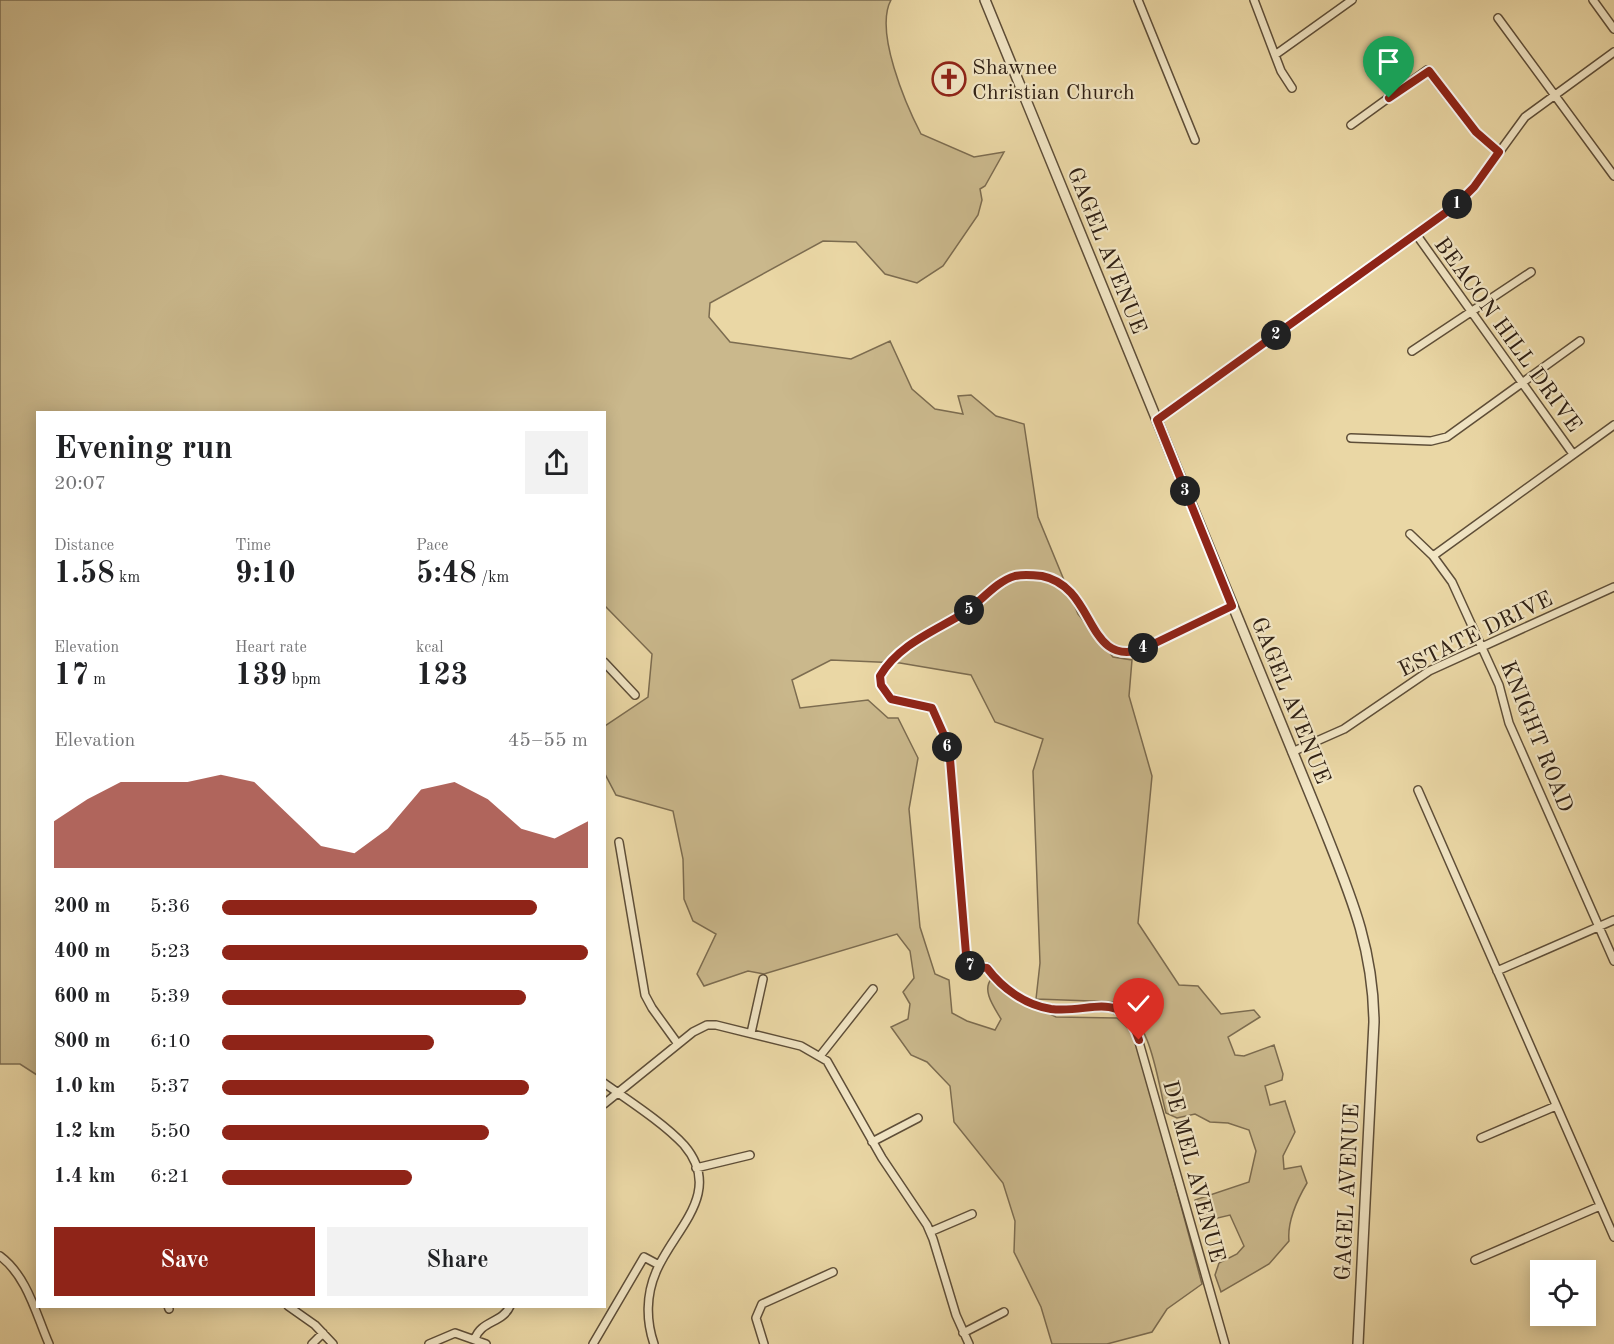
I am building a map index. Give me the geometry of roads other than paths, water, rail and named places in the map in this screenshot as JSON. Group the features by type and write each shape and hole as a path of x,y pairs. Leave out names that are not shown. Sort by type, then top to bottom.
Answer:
{"street":[{"name":"GAGEL AVENUE","path":"985,0 1361,926 1372,977 1372,1069 1358,1344"},
{"path":"1138,0 1195,140"},
{"path":"1254,0 1275,56 1292,87"},
{"path":"1275,56 1352,0"},
{"path":"1593,0 1614,29"},
{"path":"1498,18 1614,176"},
{"path":"1157,420 1455,206 1474,187 1525,117 1614,52"},
{"path":"1351,125 1427,70 1476,132 1499,152"},
{"name":"BEACON HILL DRIVE","path":"1416,234 1573,454"},
{"path":"1412,351 1531,272"},
{"path":"1351,438 1441,439 1580,341"},
{"path":"1433,556 1614,425"},
{"name":"KNIGHT ROAD","path":"1410,534 1433,556 1452,582 1499,685 1509,723 1614,961"},
{"name":"DE MEL AVENUE","path":"1225,1344 1135,1028 1124,1013 1113,1007 1060,1009 1030,1003 1010,991 987,968 967,966 950,759 944,735 932,708 891,699 881,685 880,676 892,657 919,638 976,606 1004,580 1015,576 1029,574 1048,578 1072,591 1100,639 1116,652 1129,653 1143,649 1232,606"},
{"name":"ESTATE DRIVE","path":"1292,752 1344,729 1416,678 1614,587"},
{"path":"606,664 635,695"},
{"path":"1418,790 1614,1237"},
{"path":"619,842 645,994 652,1008 678,1044"},
{"path":"1497,971 1614,920"},
{"path":"752,1033 763,979"},
{"path":"820,1056 873,989"},
{"path":"606,1102 678,1044 699,1028 707,1025 752,1033 801,1046 820,1056 834,1070 872,1142 930,1232 963,1333 969,1344"},
{"path":"606,1084 684,1145 696,1168 699,1187 697,1203 659,1265 649,1299 649,1322 654,1344"},
{"path":"1481,1138 1556,1106"},
{"path":"872,1142 918,1118"},
{"path":"696,1168 750,1155"},
{"path":"1475,1260 1600,1206"},
{"path":"930,1232 972,1214"},
{"path":"0,1256 12,1268 24,1286 49,1344"},
{"path":"593,1344 644,1257 659,1265"},
{"path":"764,1344 756,1318 762,1305 772,1298 833,1272"},
{"path":"291,1308 323,1333 333,1344"},
{"path":"476,1339 480,1329 505,1315 509,1308"},
{"path":"963,1333 1004,1312"},
{"path":"312,1344 323,1333"},
{"path":"429,1344 455,1333 486,1344"}],"place":[{"name":"Shawnee Christian Church","path":"949,79"}]}
